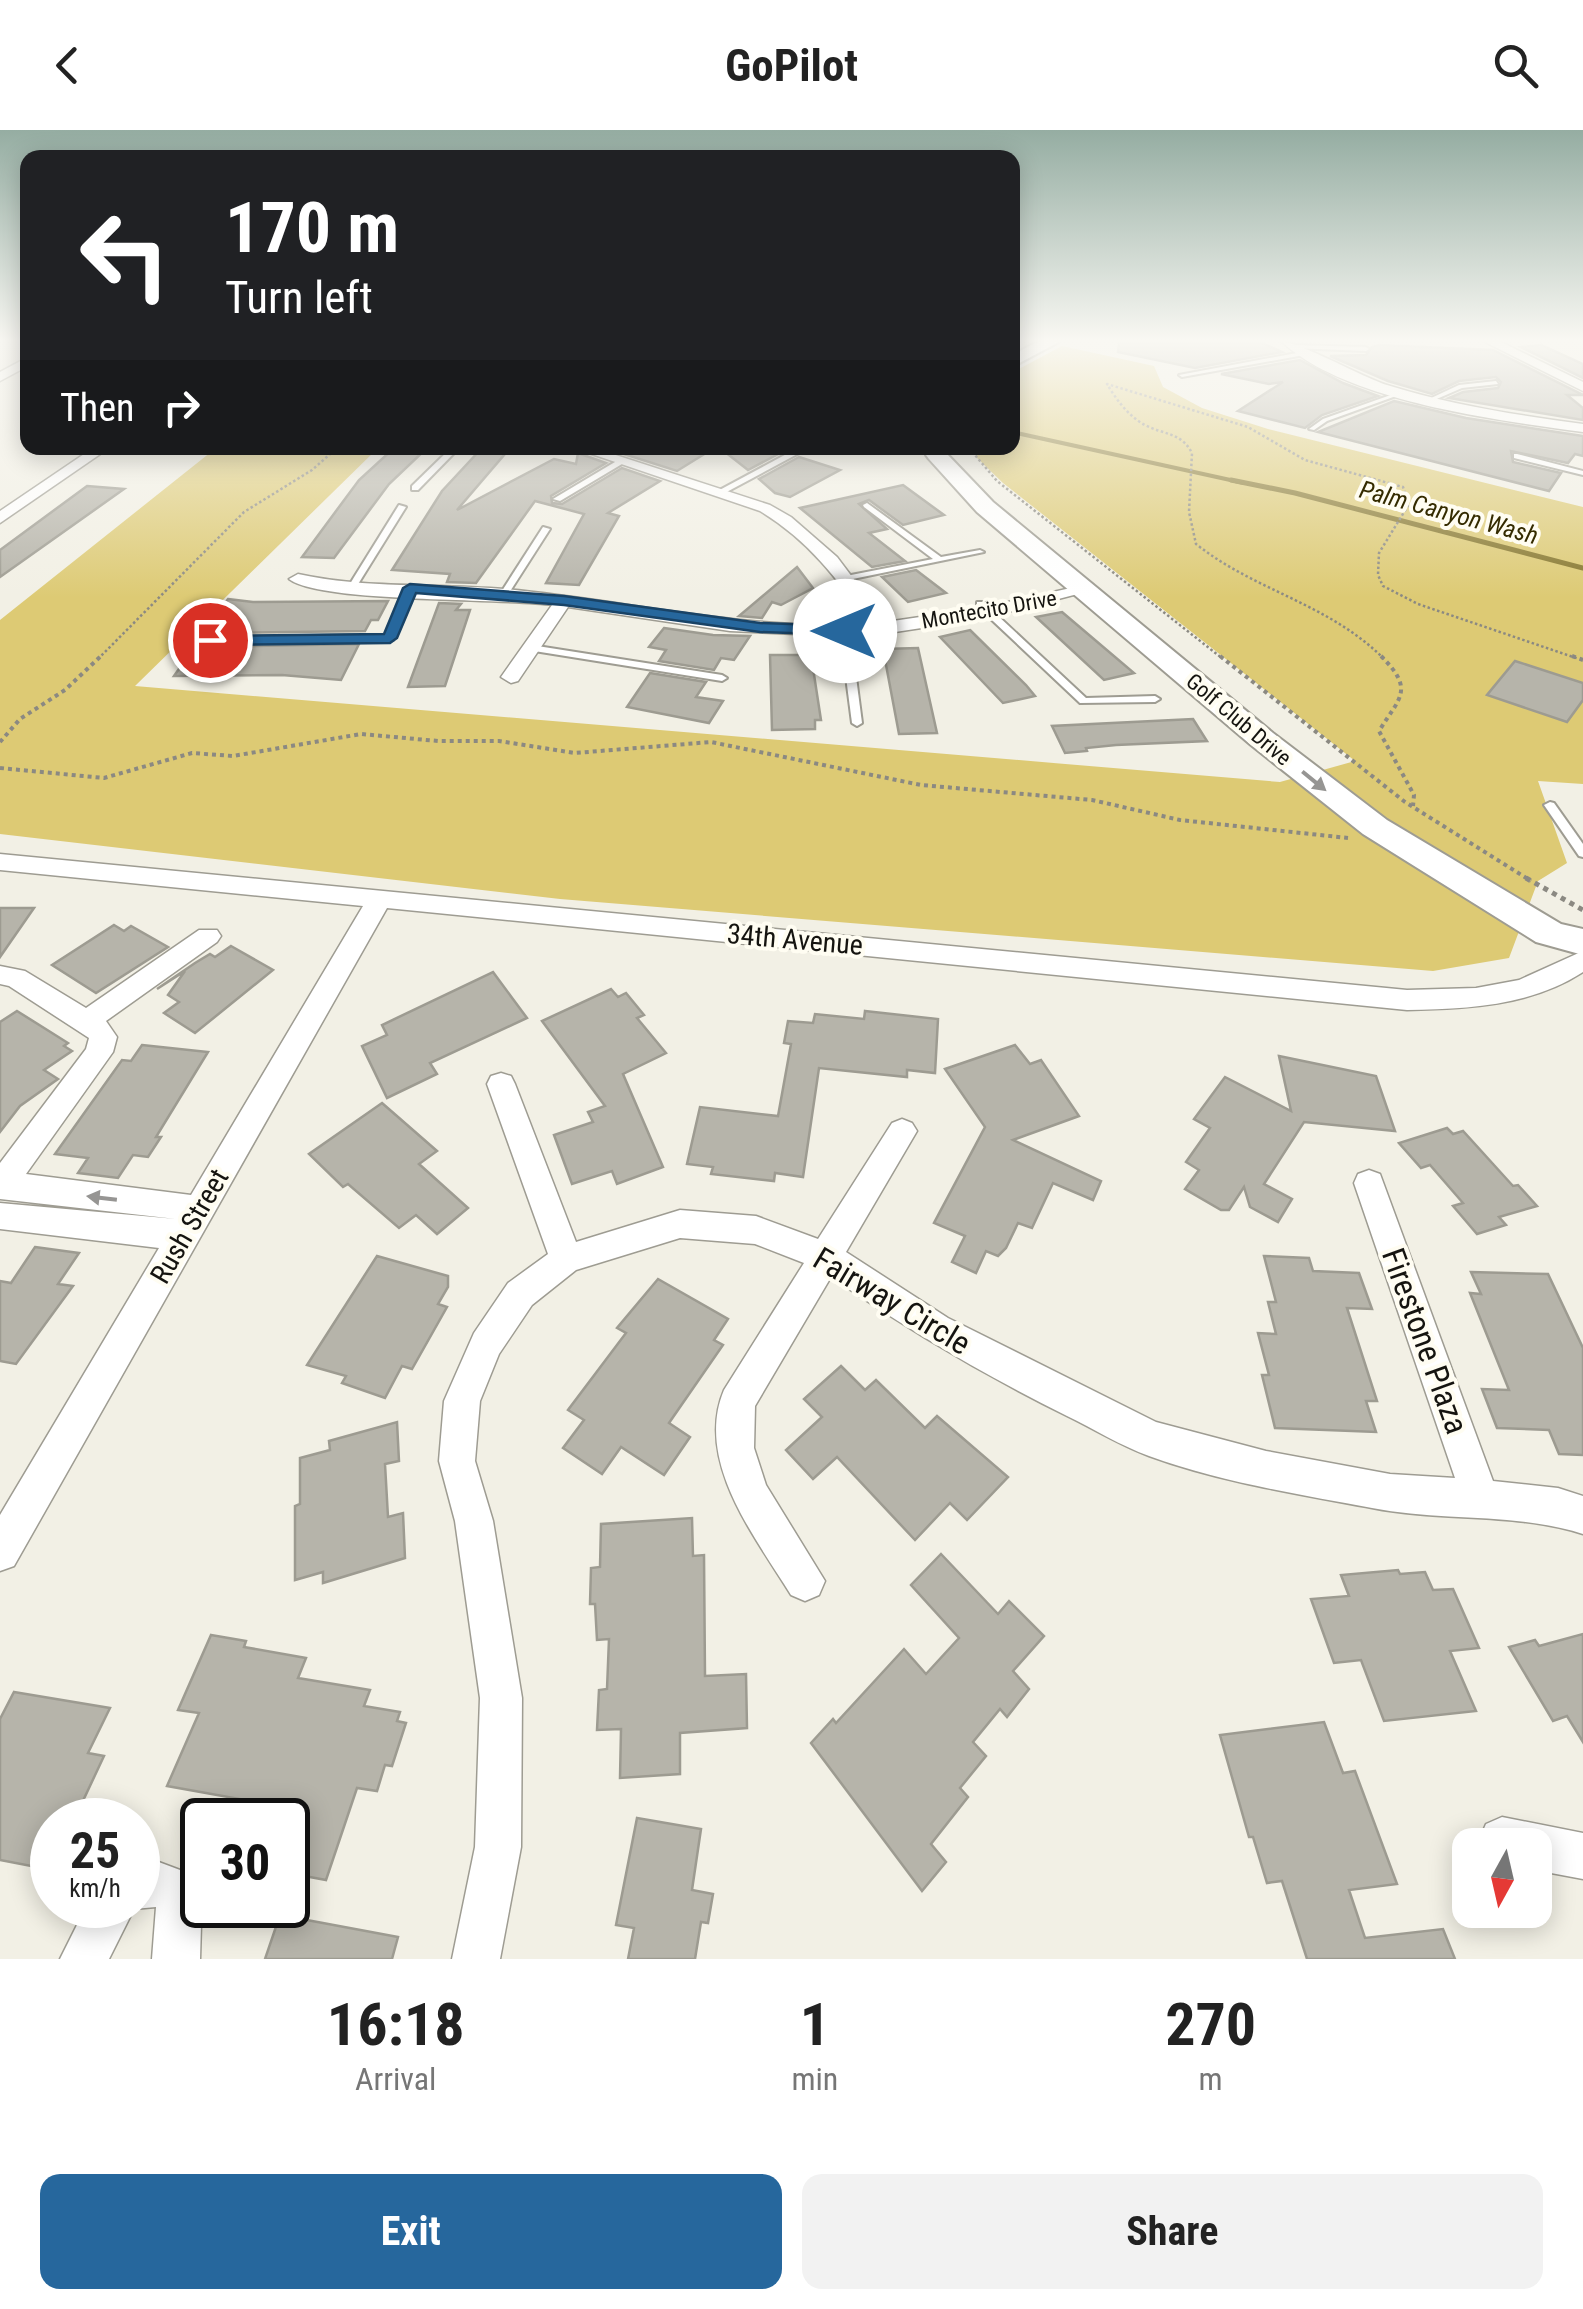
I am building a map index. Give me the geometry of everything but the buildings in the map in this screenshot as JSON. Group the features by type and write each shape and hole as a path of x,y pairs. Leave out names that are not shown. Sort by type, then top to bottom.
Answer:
{"street":[{"path":"0,518 92,455"},
{"path":"621,455 765,508 800,528 822,546 882,629"},
{"name":"Golf Club Drive","path":"936,455 953,478 1401,814 1455,850 1583,923"},
{"name":"Golf Club Drive","path":"957,455 1096,588 1375,828 1549,933 1583,942"},
{"name":"Montecito Drive","path":"298,579 327,587 504,594 760,628 845,631 882,629 1096,588"},
{"path":"511,676 564,600"},
{"name":"34th Avenue","path":"0,862 1408,1000 1497,995 1566,972 1583,960"},
{"name":"Rush Street","path":"0,1552 379,900"},
{"path":"87,1022 208,936"},
{"path":"0,975 16,978 87,1022 103,1037 99,1052 1,1195 191,1223"},
{"path":"501,1084 566,1259"},
{"path":"805,1581 750,1494 736,1448 736,1402 902,1131"},
{"name":"Firestone Plaza","path":"1369,1184 1481,1498"},
{"name":"Fairway Circle","path":"476,1959 498,1846 501,1698 474,1522 457,1461 462,1401 486,1344 520,1294 566,1259 680,1224 756,1230 826,1256 952,1338 1152,1439 1266,1469 1390,1493 1481,1498 1558,1507 1583,1515"},
{"path":"1552,1850 1583,1856"},
{"path":"160,1886 180,1892 176,1959"},
{"path":"84,1959 100,1928"}],"lane":[{"path":"415,488 448,455"},
{"path":"557,498 621,455"},
{"path":"718,492 791,455"},
{"path":"1517,456 1583,472"},
{"path":"867,505 939,560"},
{"path":"352,587 402,507"},
{"path":"504,594 546,529"},
{"path":"846,579 980,552"},
{"path":"210,640 390,638 410,588"},
{"path":"984,609 1084,702 1155,698"},
{"path":"845,631 857,723"},
{"path":"531,648 722,678"},
{"path":"1550,805 1583,853"}],"path":[{"path":"1157,427 1182,436 1192,453 1189,512 1196,544 1225,567 1334,614 1374,647 1399,675 1404,688 1400,704 1379,731 1414,795 1413,806"},
{"path":"1249,427 1305,460 1391,481 1403,488 1409,504 1384,538 1376,565 1382,586 1418,604 1583,660"},
{"path":"0,742 20,720 65,690 220,541 244,512 329,455"},
{"path":"975,455 997,480 1362,771 1454,835 1583,910"},
{"path":"0,768 104,778 192,753 234,756 362,734 438,741 500,741 575,753 711,742 921,785 1092,800 1180,820 1320,837 1344,839 1361,835"}],"shaded area":[{"path":"1020,427 1263,427 1583,507 1583,784 1538,781 1567,863 1538,881 1509,958 1433,971 560,899 0,834 0,620 207,455 371,455 135,686 1280,782 1355,761 1003,483 975,456 1020,455"}],"waterway":[{"name":"Palm Canyon Wash","path":"1020,434 1244,483"},
{"name":"Palm Canyon Wash","path":"1231,480 1583,568"}],"route":[{"path":"210,640 390,638 410,588 564,600 760,628 845,631"}]}
